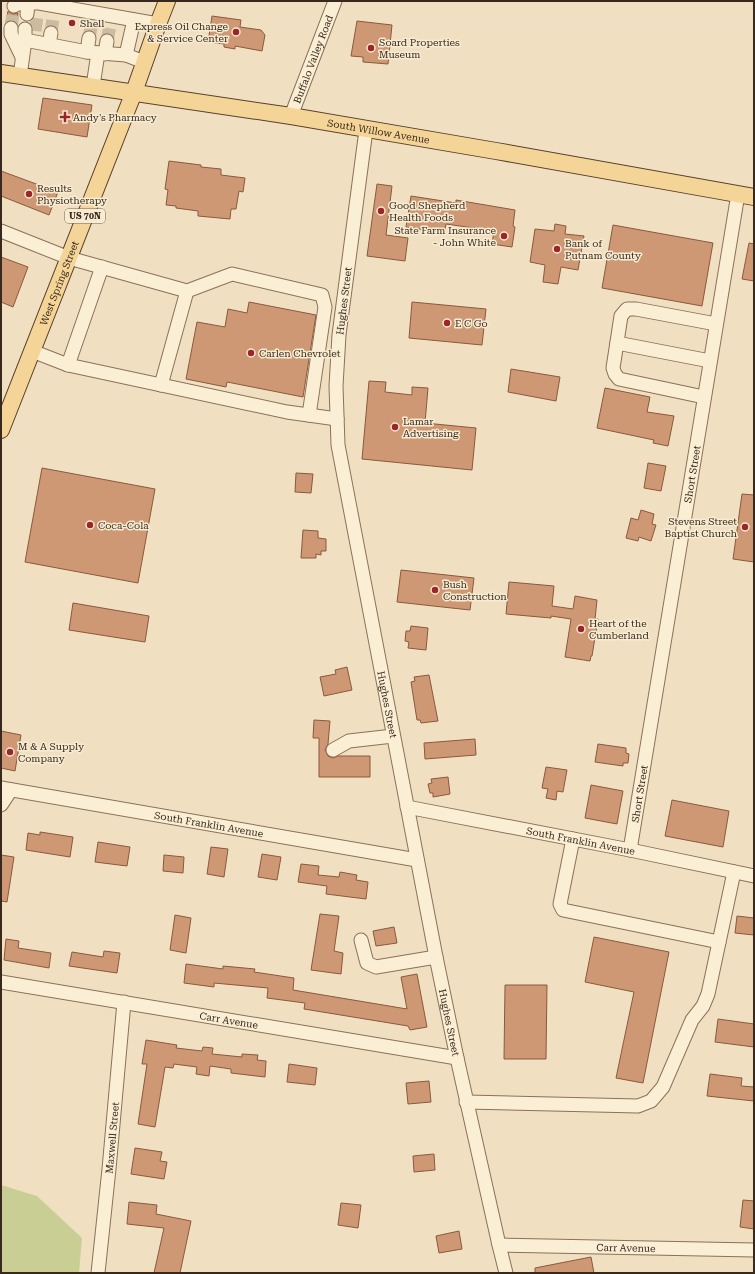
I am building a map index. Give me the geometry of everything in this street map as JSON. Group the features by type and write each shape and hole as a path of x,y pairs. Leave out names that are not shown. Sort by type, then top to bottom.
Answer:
{"main road":[{"name":"West Spring Street","path":"1,430 134,92 167,1"},
{"name":"South Willow Avenue","path":"1,73 291,116 754,196"}],"street":[{"name":"Buffalo Valley Road","path":"291,116 335,1"},
{"path":"14,6 18,4 33,9 110,21 134,20 158,24"},
{"path":"126,55 134,20"},
{"path":"11,28 11,34 22,57"},
{"path":"20,76 22,57 30,36 126,55 144,62"},
{"path":"89,38 99,50 94,86"},
{"name":"Hughes Street","path":"366,130 339,335 336,386 338,445 436,957 466,1102 506,1273"},
{"name":"Short Street","path":"630,850 738,194"},
{"path":"1,231 69,258 187,291 232,274 322,295 325,307 310,415"},
{"path":"68,365 102,267"},
{"path":"161,385 187,291"},
{"path":"704,397 619,379 613,368 621,316 627,309 636,309 716,324"},
{"path":"617,343 710,361"},
{"path":"32,351 68,365 287,412 337,419"},
{"path":"333,750 348,741 394,736"},
{"path":"1,805 6,789"},
{"name":"South Franklin Avenue","path":"6,789 417,860"},
{"name":"South Franklin Avenue","path":"407,807 630,850 754,876"},
{"path":"574,839 560,904 563,910 719,942"},
{"path":"466,1102 638,1106 651,1101 663,1087 692,1020 703,1006 708,994 734,872"},
{"path":"362,940 367,962 376,967 436,957"},
{"name":"Carr Avenue","path":"1,982 457,1058"},
{"name":"Maxwell Street","path":"98,1273 124,1002"},
{"name":"Carr Avenue","path":"499,1245 754,1250"}],"green space":[{"path":"1,1185 37,1196 82,1238 79,1273 1,1273"}],"building":[{"path":"8,11 13,14 18,13 17,23 11,20 6,22"},
{"name":"Express Oil Change & Service Center","path":"212,16 241,20 240,27 261,30 265,35 262,51 235,46 235,49 224,47 224,44 208,42"},
{"name":"Soard Properties Museum","path":"357,21 392,25 388,64 363,62 363,57 351,56"},
{"name":"Andy's Pharmacy","path":"43,98 92,105 87,137 38,129"},
{"path":"169,161 221,169 221,175 245,178 243,192 239,191 236,209 231,209 230,219 198,216 198,211 166,205 168,190 165,189"},
{"name":"Results Physiotherapy","path":"1,171 58,192 49,215 1,196"},
{"name":"Good Shepherd Health Foods","path":"377,184 392,186 386,235 408,238 405,261 367,256"},
{"path":"411,196 456,203 456,200 515,210 513,226 515,227 512,247 492,244 494,231 446,224 444,233 406,227"},
{"name":"Bank of Putnam County","path":"555,224 566,226 565,234 584,236 578,270 561,267 558,284 543,282 545,265 530,262 535,229 554,231"},
{"path":"613,225 713,243 702,306 602,288"},
{"path":"749,243 754,244 754,281 742,279"},
{"path":"1,257 28,267 13,307 1,302"},
{"name":"Carlen Chevrolet","path":"249,302 316,315 303,397 227,382 226,387 186,379 197,322 225,327 228,309 247,313"},
{"name":"E C Go","path":"412,302 486,309 482,345 409,338"},
{"path":"511,369 560,377 556,401 508,392"},
{"name":"Lamar Advertising","path":"369,381 386,382 385,392 412,395 412,387 428,388 425,423 476,428 472,470 362,459"},
{"path":"605,388 650,397 647,412 674,416 668,446 653,443 654,440 597,428"},
{"path":"648,463 666,466 661,491 644,488"},
{"name":"Coca-Cola","path":"42,468 155,489 138,583 25,562"},
{"path":"296,473 313,474 311,493 295,492"},
{"name":"Stevens Street Baptist Church","path":"742,494 754,495 754,562 733,559"},
{"path":"641,510 654,514 652,524 656,525 651,541 639,537 638,541 626,538 631,518 638,520"},
{"path":"303,530 318,531 318,538 326,539 326,551 321,551 321,555 316,554 316,558 301,558"},
{"name":"Bush Construction","path":"401,570 474,578 470,610 397,602"},
{"path":"509,582 554,586 552,606 573,609 575,596 597,600 595,619 598,619 590,661 565,657 571,619 551,616 551,618 506,614"},
{"path":"73,603 149,616 145,642 69,630"},
{"path":"411,626 428,628 426,650 408,648 409,642 405,641 406,631 410,631"},
{"path":"347,667 352,690 324,696 320,677 336,674 335,670"},
{"path":"429,675 438,721 421,723 420,720 417,720 411,682 415,681 414,677"},
{"path":"314,720 330,721 328,744 325,750 328,756 333,758 338,756 370,756 370,777 319,777 319,738 313,738"},
{"name":"M & A Supply Company","path":"1,731 21,735 15,771 1,768"},
{"path":"475,739 476,755 425,759 424,743"},
{"path":"598,744 626,748 626,753 629,754 628,763 623,763 623,766 595,762"},
{"path":"546,767 567,770 563,792 557,791 556,800 546,798 548,789 542,788"},
{"path":"448,777 450,794 433,797 433,793 430,793 428,784 432,783 431,779"},
{"path":"591,785 623,791 617,824 585,818"},
{"path":"672,800 729,811 723,847 665,836"},
{"path":"40,832 73,837 70,857 26,850 28,833 40,835"},
{"path":"98,842 130,847 127,866 95,862"},
{"path":"211,847 228,849 224,877 207,874"},
{"path":"262,854 281,857 277,880 258,877"},
{"path":"1,855 14,857 7,902 1,901"},
{"path":"164,855 184,857 183,873 163,871"},
{"path":"301,864 319,866 318,875 339,877 340,872 357,875 356,880 368,882 366,899 326,894 327,886 298,882"},
{"path":"320,914 339,916 334,951 343,953 341,974 311,970"},
{"path":"175,915 191,918 186,953 170,950"},
{"path":"737,916 754,918 754,935 735,933"},
{"path":"394,927 397,943 376,946 373,931"},
{"path":"594,937 669,952 643,1083 616,1078 634,992 585,982"},
{"path":"6,939 19,941 18,948 51,953 49,968 4,960"},
{"path":"104,951 120,953 117,973 69,966 72,952 103,957"},
{"path":"186,964 223,969 223,966 255,969 254,972 294,978 293,990 407,1009 401,977 417,974 427,1027 410,1030 408,1026 304,1009 305,1003 267,998 268,988 214,983 214,987 184,983"},
{"path":"505,985 547,985 546,1059 504,1059"},
{"path":"718,1019 754,1024 754,1047 715,1042"},
{"path":"146,1040 177,1045 176,1048 202,1051 203,1047 213,1048 212,1054 242,1057 242,1054 258,1055 257,1060 266,1061 265,1077 231,1073 231,1069 210,1066 209,1076 196,1074 197,1067 174,1064 173,1068 165,1067 155,1127 138,1124 147,1064 142,1064"},
{"path":"289,1064 317,1068 315,1085 287,1082"},
{"path":"710,1074 742,1078 741,1086 754,1087 754,1101 707,1096"},
{"path":"429,1081 431,1102 408,1104 406,1083"},
{"path":"135,1148 162,1152 160,1161 167,1162 164,1179 131,1174"},
{"path":"434,1154 435,1170 414,1172 413,1156"},
{"path":"743,1200 754,1201 754,1229 740,1227"},
{"path":"129,1202 157,1205 156,1214 191,1221 180,1273 154,1273 164,1228 127,1224"},
{"path":"341,1203 361,1205 358,1228 338,1225"},
{"path":"459,1231 462,1249 439,1253 436,1236"},
{"path":"591,1257 594,1273 535,1273 535,1268"}],"tunnel":[{"path":"11,28 14,6"},
{"path":"35,31 37,16"},
{"path":"51,33 53,18"},
{"path":"89,38 92,23"},
{"path":"107,41 110,26"}],"place":[{"name":"Shell","path":"72,23"},
{"name":"Express Oil Change & Service Center","path":"236,32"},
{"name":"Soard Properties Museum","path":"371,48"},
{"name":"Andy's Pharmacy","path":"65,117"},
{"name":"Results Physiotherapy","path":"29,194"},
{"name":"Good Shepherd Health Foods","path":"381,211"},
{"name":"State Farm Insurance - John White","path":"504,236"},
{"name":"Bank of Putnam County","path":"557,249"},
{"name":"E C Go","path":"447,323"},
{"name":"Carlen Chevrolet","path":"251,353"},
{"name":"Lamar Advertising","path":"395,427"},
{"name":"Coca-Cola","path":"90,525"},
{"name":"Stevens Street Baptist Church","path":"745,527"},
{"name":"Bush Construction","path":"435,590"},
{"name":"Heart of the Cumberland","path":"581,629"},
{"name":"M & A Supply Company","path":"10,752"}]}
